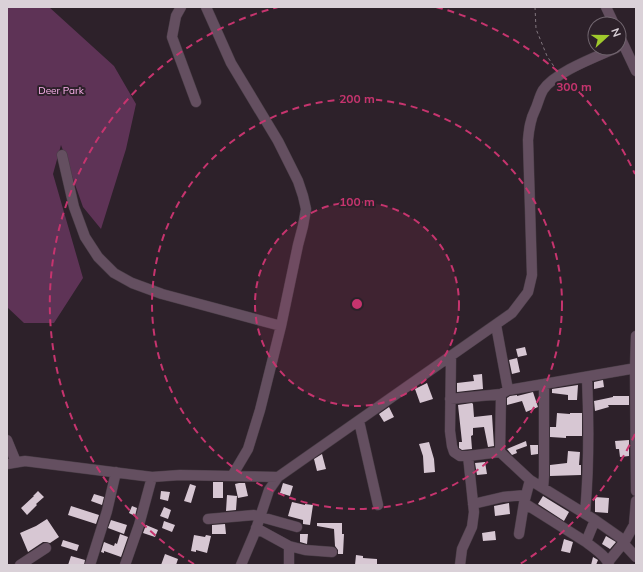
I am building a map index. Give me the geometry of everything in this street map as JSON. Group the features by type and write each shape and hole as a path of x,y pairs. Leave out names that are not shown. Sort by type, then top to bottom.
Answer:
{"street":[{"path":"181,7 176,16 172,37 196,102"},
{"path":"206,7 231,63 278,141 298,182 306,208 281,326 260,410 248,449 232,476"},
{"path":"632,54 636,71"},
{"path":"241,565 269,490 278,477 496,325 512,313 528,292 532,275 528,140 529,126 532,115 544,89 551,81 597,56"},
{"path":"62,155 74,207 85,237 98,257 114,273 132,283 162,294 281,326"},
{"path":"496,325 504,392 500,452"},
{"path":"636,336 636,491"},
{"path":"451,357 450,431 454,452 460,456 500,452"},
{"path":"450,399 504,392 636,368"},
{"path":"585,514 589,422 587,376"},
{"path":"543,488 544,384"},
{"path":"359,421 378,505"},
{"path":"7,440 11,463 25,461 152,477 278,477"},
{"path":"500,452 530,480 595,520 624,542 636,557"},
{"path":"460,565 462,549 472,527 474,512 468,456"},
{"path":"90,565 107,511 116,472"},
{"path":"125,565 139,525 152,477"},
{"path":"519,534 530,480"},
{"path":"473,504 503,497 525,499 586,542 608,563 624,542 634,525 636,501"},
{"path":"208,519 244,515 260,516 297,527"},
{"path":"586,542 595,520"},
{"path":"256,528 289,546 305,550 332,552"},
{"path":"289,546 289,565"},
{"path":"20,565 46,548"}],"path":[{"path":"535,7 536,29 547,56 561,75"}],"green space":[{"name":"Deer Park","path":"7,7 49,7 114,66 136,104 126,149 101,229 83,207 61,145 53,174 83,278 54,323 24,323 7,307"}],"building":[{"path":"525,347 527,355 518,357 516,349"},
{"path":"517,358 520,372 512,374 509,360"},
{"path":"482,374 483,389 457,392 457,383 474,381 473,375"},
{"path":"603,380 604,387 594,389 594,382"},
{"path":"427,383 433,399 420,403 415,389"},
{"path":"578,385 577,400 568,400 568,395 552,393 552,389"},
{"path":"533,392 538,407 526,412 522,401 507,405 507,398 510,396"},
{"path":"613,396 629,396 629,405 608,405 609,407 595,411 594,401"},
{"path":"472,403 474,417 492,415 494,446 488,447 484,427 473,428 473,435 471,436 472,449 462,450 459,448 459,442 462,442 458,405"},
{"path":"389,407 394,417 384,422 379,414"},
{"path":"557,413 582,413 582,436 566,436 566,438 550,437 550,427 556,427"},
{"path":"629,440 629,456 620,457 619,449 616,449 615,441"},
{"path":"526,441 527,446 516,450 517,453 512,455 507,449"},
{"path":"429,442 434,459 435,472 424,473 423,456 419,444"},
{"path":"530,445 538,445 538,454 531,455"},
{"path":"568,451 580,452 579,465 581,465 581,475 550,476 550,465 567,463"},
{"path":"322,454 326,469 317,471 314,459"},
{"path":"485,462 487,474 477,475 475,463"},
{"path":"213,482 223,482 223,498 213,498"},
{"path":"245,483 248,496 238,498 235,484"},
{"path":"283,483 293,486 290,496 280,493"},
{"path":"190,484 196,486 191,503 184,501"},
{"path":"38,491 44,497 27,515 21,508"},
{"path":"161,491 170,492 168,501 160,499"},
{"path":"94,494 104,497 102,505 91,501"},
{"path":"227,495 237,496 236,510 226,511"},
{"path":"543,496 569,512 564,521 538,504"},
{"path":"595,497 609,498 608,513 595,512"},
{"path":"292,502 313,505 310,525 303,524 303,520 288,516"},
{"path":"509,503 510,514 495,516 494,506"},
{"path":"71,506 99,515 96,524 68,515"},
{"path":"132,506 137,508 135,516 129,513"},
{"path":"164,507 171,510 168,519 160,516"},
{"path":"47,519 59,537 50,543 43,542 28,552 20,533"},
{"path":"111,520 127,525 124,534 108,528"},
{"path":"164,521 175,525 172,532 162,528"},
{"path":"317,523 342,523 342,534 344,534 343,554 338,554 338,550 335,546 334,529 317,526"},
{"path":"225,524 226,534 212,534 212,525"},
{"path":"146,525 158,530 155,537 143,533"},
{"path":"495,531 496,540 483,541 482,533"},
{"path":"120,534 128,537 121,557 104,551 104,553 101,552 104,542 114,546 115,543 117,544"},
{"path":"300,534 308,534 307,544 300,542"},
{"path":"194,535 205,537 206,535 211,536 207,553 196,550 196,552 191,551"},
{"path":"606,536 616,542 610,549 602,544"},
{"path":"564,539 573,542 570,553 561,551"},
{"path":"63,540 79,545 77,551 61,546"},
{"path":"165,554 178,559 176,565 161,565"},
{"path":"356,555 363,556 363,558 377,559 377,565 355,565"},
{"path":"71,556 85,560 84,565 68,565"},
{"path":"593,557 598,560 596,565 591,565"}]}
